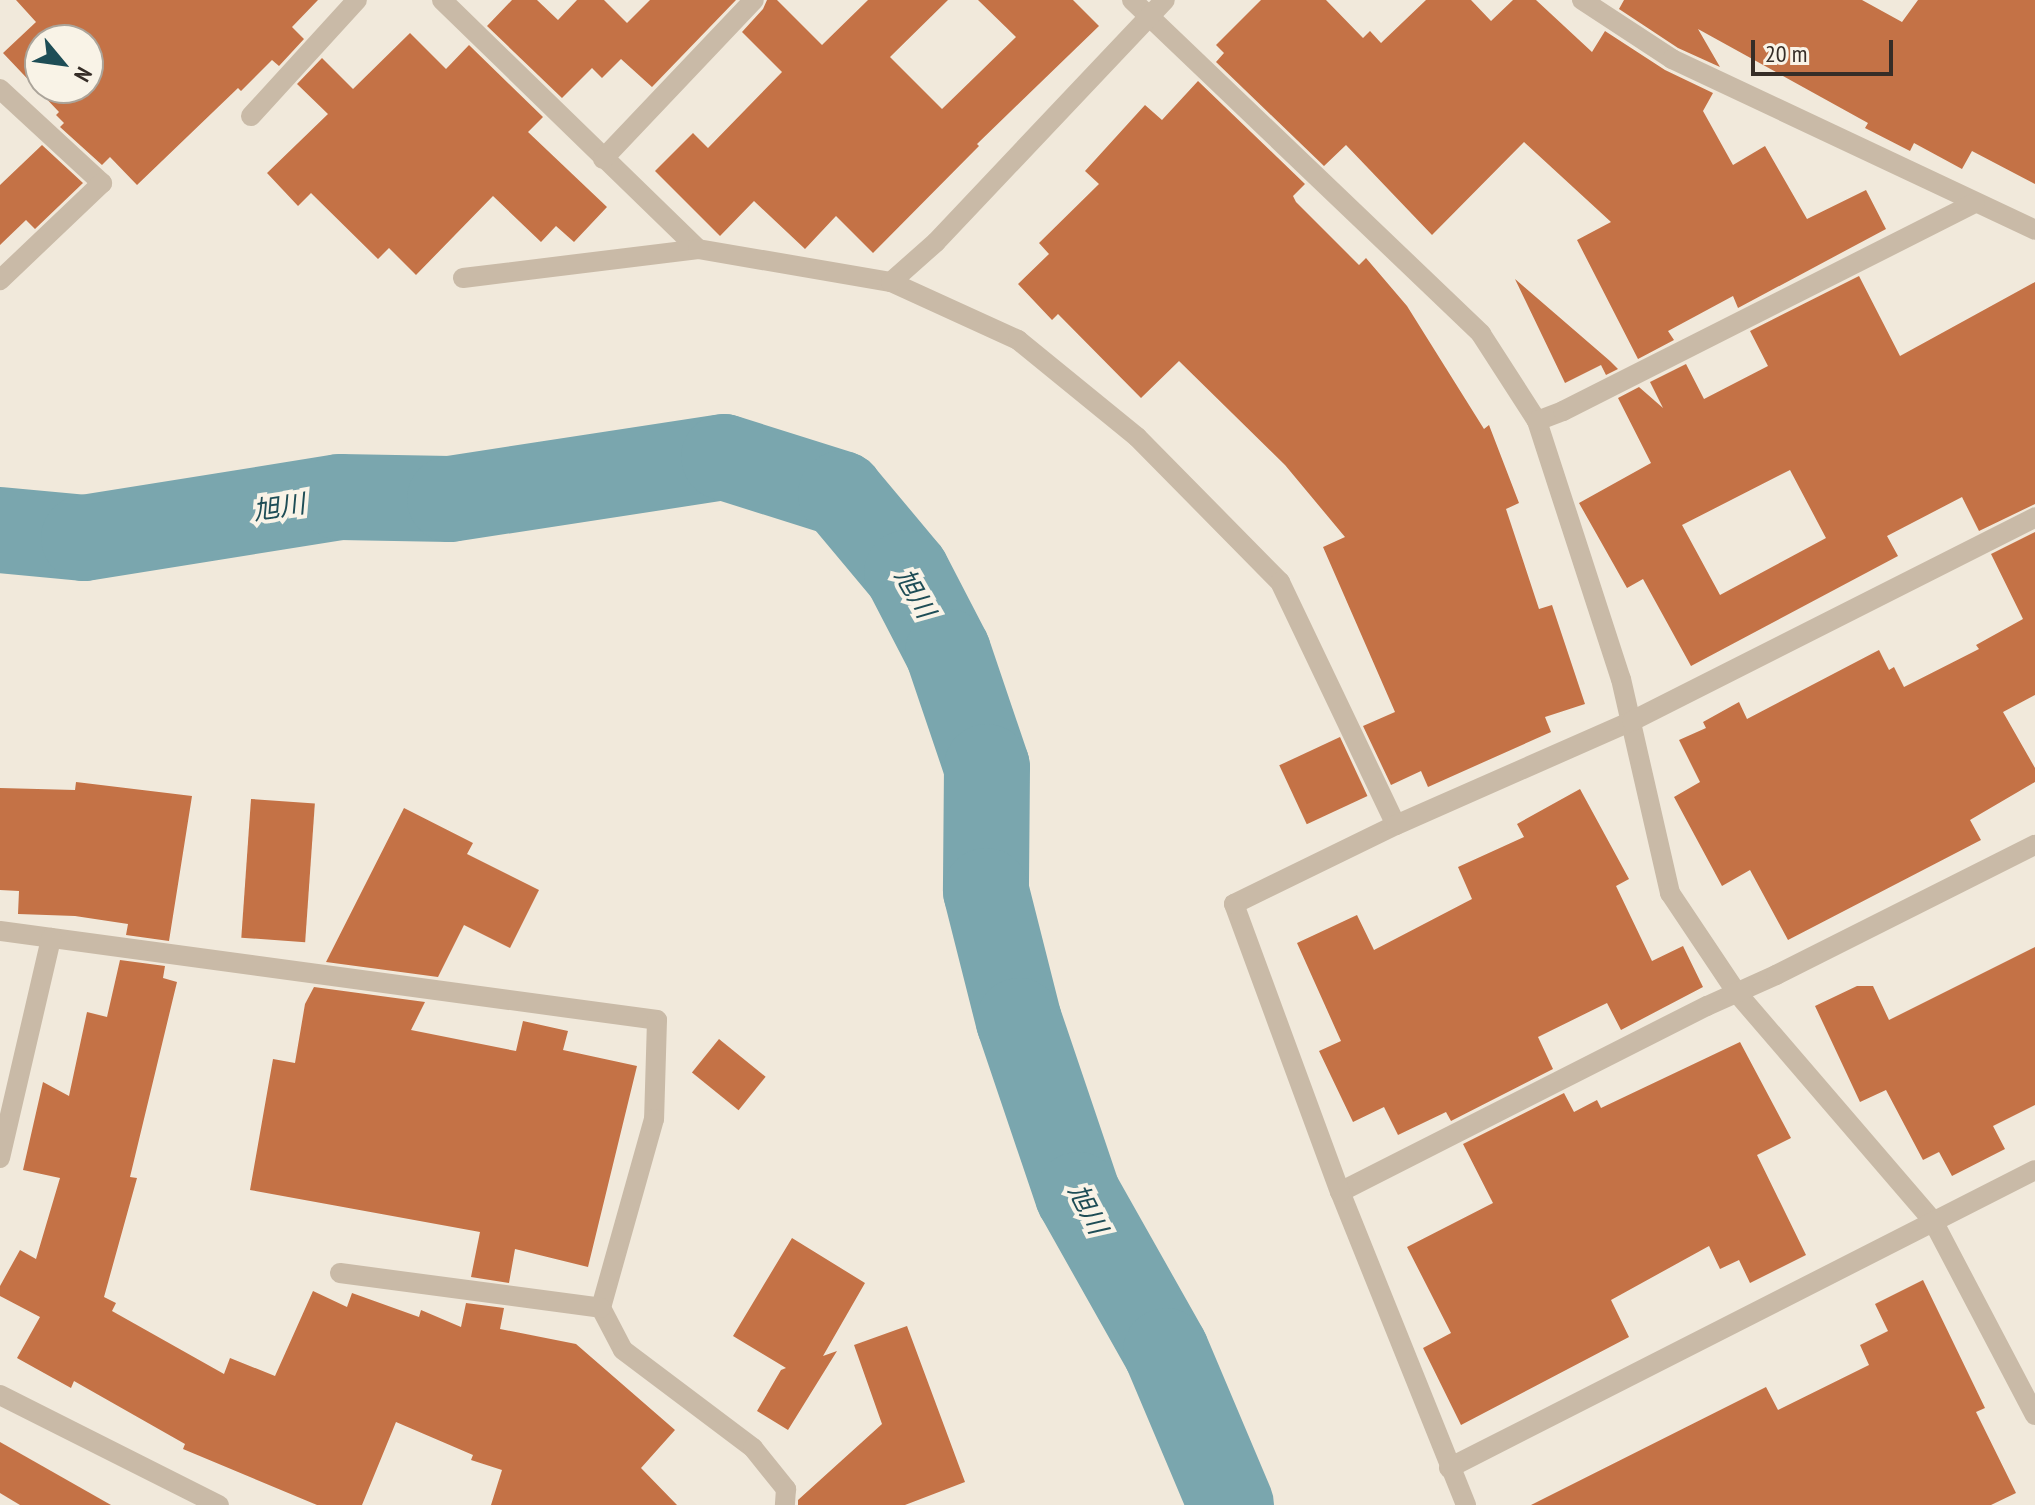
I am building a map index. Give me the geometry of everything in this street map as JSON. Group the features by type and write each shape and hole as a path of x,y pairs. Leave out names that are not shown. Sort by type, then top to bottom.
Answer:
{"street":[{"path":"251,116 357,0"},
{"path":"442,0 698,249"},
{"path":"603,159 754,0"},
{"path":"1132,0 1481,334 1537,421 1632,721 1670,893 1737,993 1933,1221 2035,1415"},
{"path":"891,282 936,242 1165,0"},
{"path":"1582,0 1672,59 2035,230"},
{"path":"0,89 102,183 0,280"},
{"path":"1537,421 1563,411 1974,203"},
{"path":"463,278 698,249 891,282 1018,340 1137,437 1280,582 1396,825"},
{"path":"1466,1505 1340,1192 1234,904 1396,825 1632,721 2035,517"},
{"path":"1340,1192 2035,845"},
{"path":"0,931 657,1020 654,1119 601,1308 623,1350 753,1448 786,1489 785,1505"},
{"path":"0,1158 51,938"},
{"path":"1449,1468 2035,1170"},
{"path":"340,1273 601,1308"},
{"path":"0,1395 219,1505"}],"building":[{"path":"16,0 318,0 292,27 304,39 279,66 272,60 241,91 238,88 137,185 110,157 102,165 60,127 64,123 51,104 104,104 104,24 34,24 36,22"},
{"path":"512,0 537,0 558,20 577,0 604,0 627,23 650,0 736,0 652,87 621,59 602,78 592,68 562,98 487,26"},
{"path":"767,0 777,0 822,45 868,0 948,0 890,57 942,109 1016,37 978,0 1073,0 1099,26 977,144 979,146 873,253 836,216 805,249 754,201 720,236 655,171 693,133 708,148 782,72 742,32"},
{"path":"1261,0 1326,0 1363,38 1370,31 1381,43 1426,0 1471,0 1491,21 1513,0 1536,0 1592,52 1605,31 1665,70 1713,93 1703,111 1733,165 1765,146 1807,219 1866,190 1886,229 1738,308 1733,296 1668,331 1674,340 1638,359 1577,240 1611,222 1524,142 1432,235 1346,145 1324,166 1216,62 1224,53 1216,45"},
{"path":"1624,0 1862,0 1902,22 1918,0 2035,0 2035,184 1972,151 1962,169 1914,143 1910,151 1865,128 1868,123 1698,29 1720,67 1678,48 1619,9"},
{"path":"24,33 24,75 3,53"},
{"path":"410,33 446,69 469,45 543,117 528,132 607,207 574,242 556,226 541,242 493,196 416,275 389,248 378,259 311,193 298,206 267,173 328,114 297,84 322,58 353,89"},
{"path":"1198,81 1305,184 1293,196 1296,202 1359,265 1366,258 1407,306 1484,429 1489,425 1519,503 1506,509 1539,609 1552,605 1585,704 1545,717 1551,732 1428,787 1421,771 1391,785 1363,726 1395,712 1323,547 1345,537 1285,465 1179,361 1141,398 1058,314 1052,320 1018,284 1049,254 1039,243 1099,184 1085,171 1145,105 1162,120"},
{"path":"42,145 83,183 35,229 26,220 0,245 0,185"},
{"path":"1859,276 1900,356 2035,282 2035,504 1979,531 1962,497 1887,536 1898,556 1691,666 1643,579 1627,588 1579,503 1651,463 1618,398 1639,387 1663,408 1650,382 1686,364 1704,399 1768,366 1750,331","holes":["1790,470 1826,538 1720,595 1682,525"]},
{"path":"1515,279 1618,369 1606,375 1601,365 1565,383"},
{"path":"2035,532 2035,695 2003,712 2035,768 2035,782 1970,820 1981,840 1788,940 1750,870 1722,886 1674,797 1700,782 1679,740 1706,728 1703,722 1739,702 1747,719 1879,650 1889,670 1894,667 1904,687 1979,649 1976,645 2023,619 1991,554"},
{"path":"1340,737 1367,796 1307,824 1279,765"},
{"path":"76,782 192,796 169,941 126,935 128,924 75,916 18,914 19,891 0,890 0,788 75,790"},
{"path":"1580,789 1629,879 1616,886 1652,961 1683,946 1703,987 1621,1030 1607,1003 1538,1037 1553,1069 1451,1121 1446,1112 1398,1135 1384,1107 1353,1122 1319,1051 1341,1041 1297,943 1357,915 1374,950 1472,899 1458,867 1524,837 1517,824"},
{"path":"251,799 315,803 305,942 241,938"},
{"path":"404,808 473,843 467,854 539,890 510,948 464,925 438,977 326,962"},
{"path":"2035,947 2035,1105 1993,1126 2005,1149 1952,1176 1939,1152 1923,1160 1886,1090 1860,1102 1815,1006 1857,986 1873,986 1889,1020"},
{"path":"120,960 165,966 163,978 177,982 130,1177 137,1178 104,1297 116,1303 112,1311 224,1374 230,1358 275,1376 313,1291 347,1307 352,1293 419,1317 421,1310 461,1327 466,1303 504,1308 500,1329 576,1344 675,1430 641,1468 677,1505 491,1505 502,1470 471,1460 473,1455 396,1422 362,1505 317,1505 183,1449 185,1444 74,1381 71,1388 17,1358 40,1317 0,1296 0,1286 20,1250 36,1259 60,1178 23,1170 43,1082 69,1096 87,1012 107,1017"},
{"path":"314,987 425,1002 411,1030 516,1051 523,1021 568,1031 563,1050 637,1066 588,1267 515,1249 509,1283 471,1277 480,1232 250,1190 273,1059 295,1063 305,1004"},
{"path":"719,1039 766,1077 739,1110 692,1072"},
{"path":"1740,1042 1791,1138 1757,1155 1806,1255 1750,1283 1739,1260 1720,1269 1709,1246 1611,1300 1629,1337 1461,1425 1423,1348 1451,1333 1407,1247 1493,1203 1463,1144 1564,1093 1574,1112 1597,1100 1601,1108"},
{"path":"792,1238 865,1283 823,1356 837,1351 788,1430 757,1411 781,1370 786,1368 733,1336"},
{"path":"1923,1280 1985,1408 1976,1412 2016,1493 1991,1505 1531,1505 1766,1387 1778,1410 1869,1365 1860,1345 1888,1331 1875,1304"},
{"path":"907,1326 965,1482 905,1505 798,1505 798,1500 882,1424 854,1345"},
{"path":"0,1442 111,1505 20,1505 0,1493"}],"waterway":[{"name":"旭川","path":"0,530 84,538 340,497 450,499 724,457 841,494 907,573 948,652 987,767 986,891 1019,1021 1078,1195 1166,1351 1231,1505"}]}
